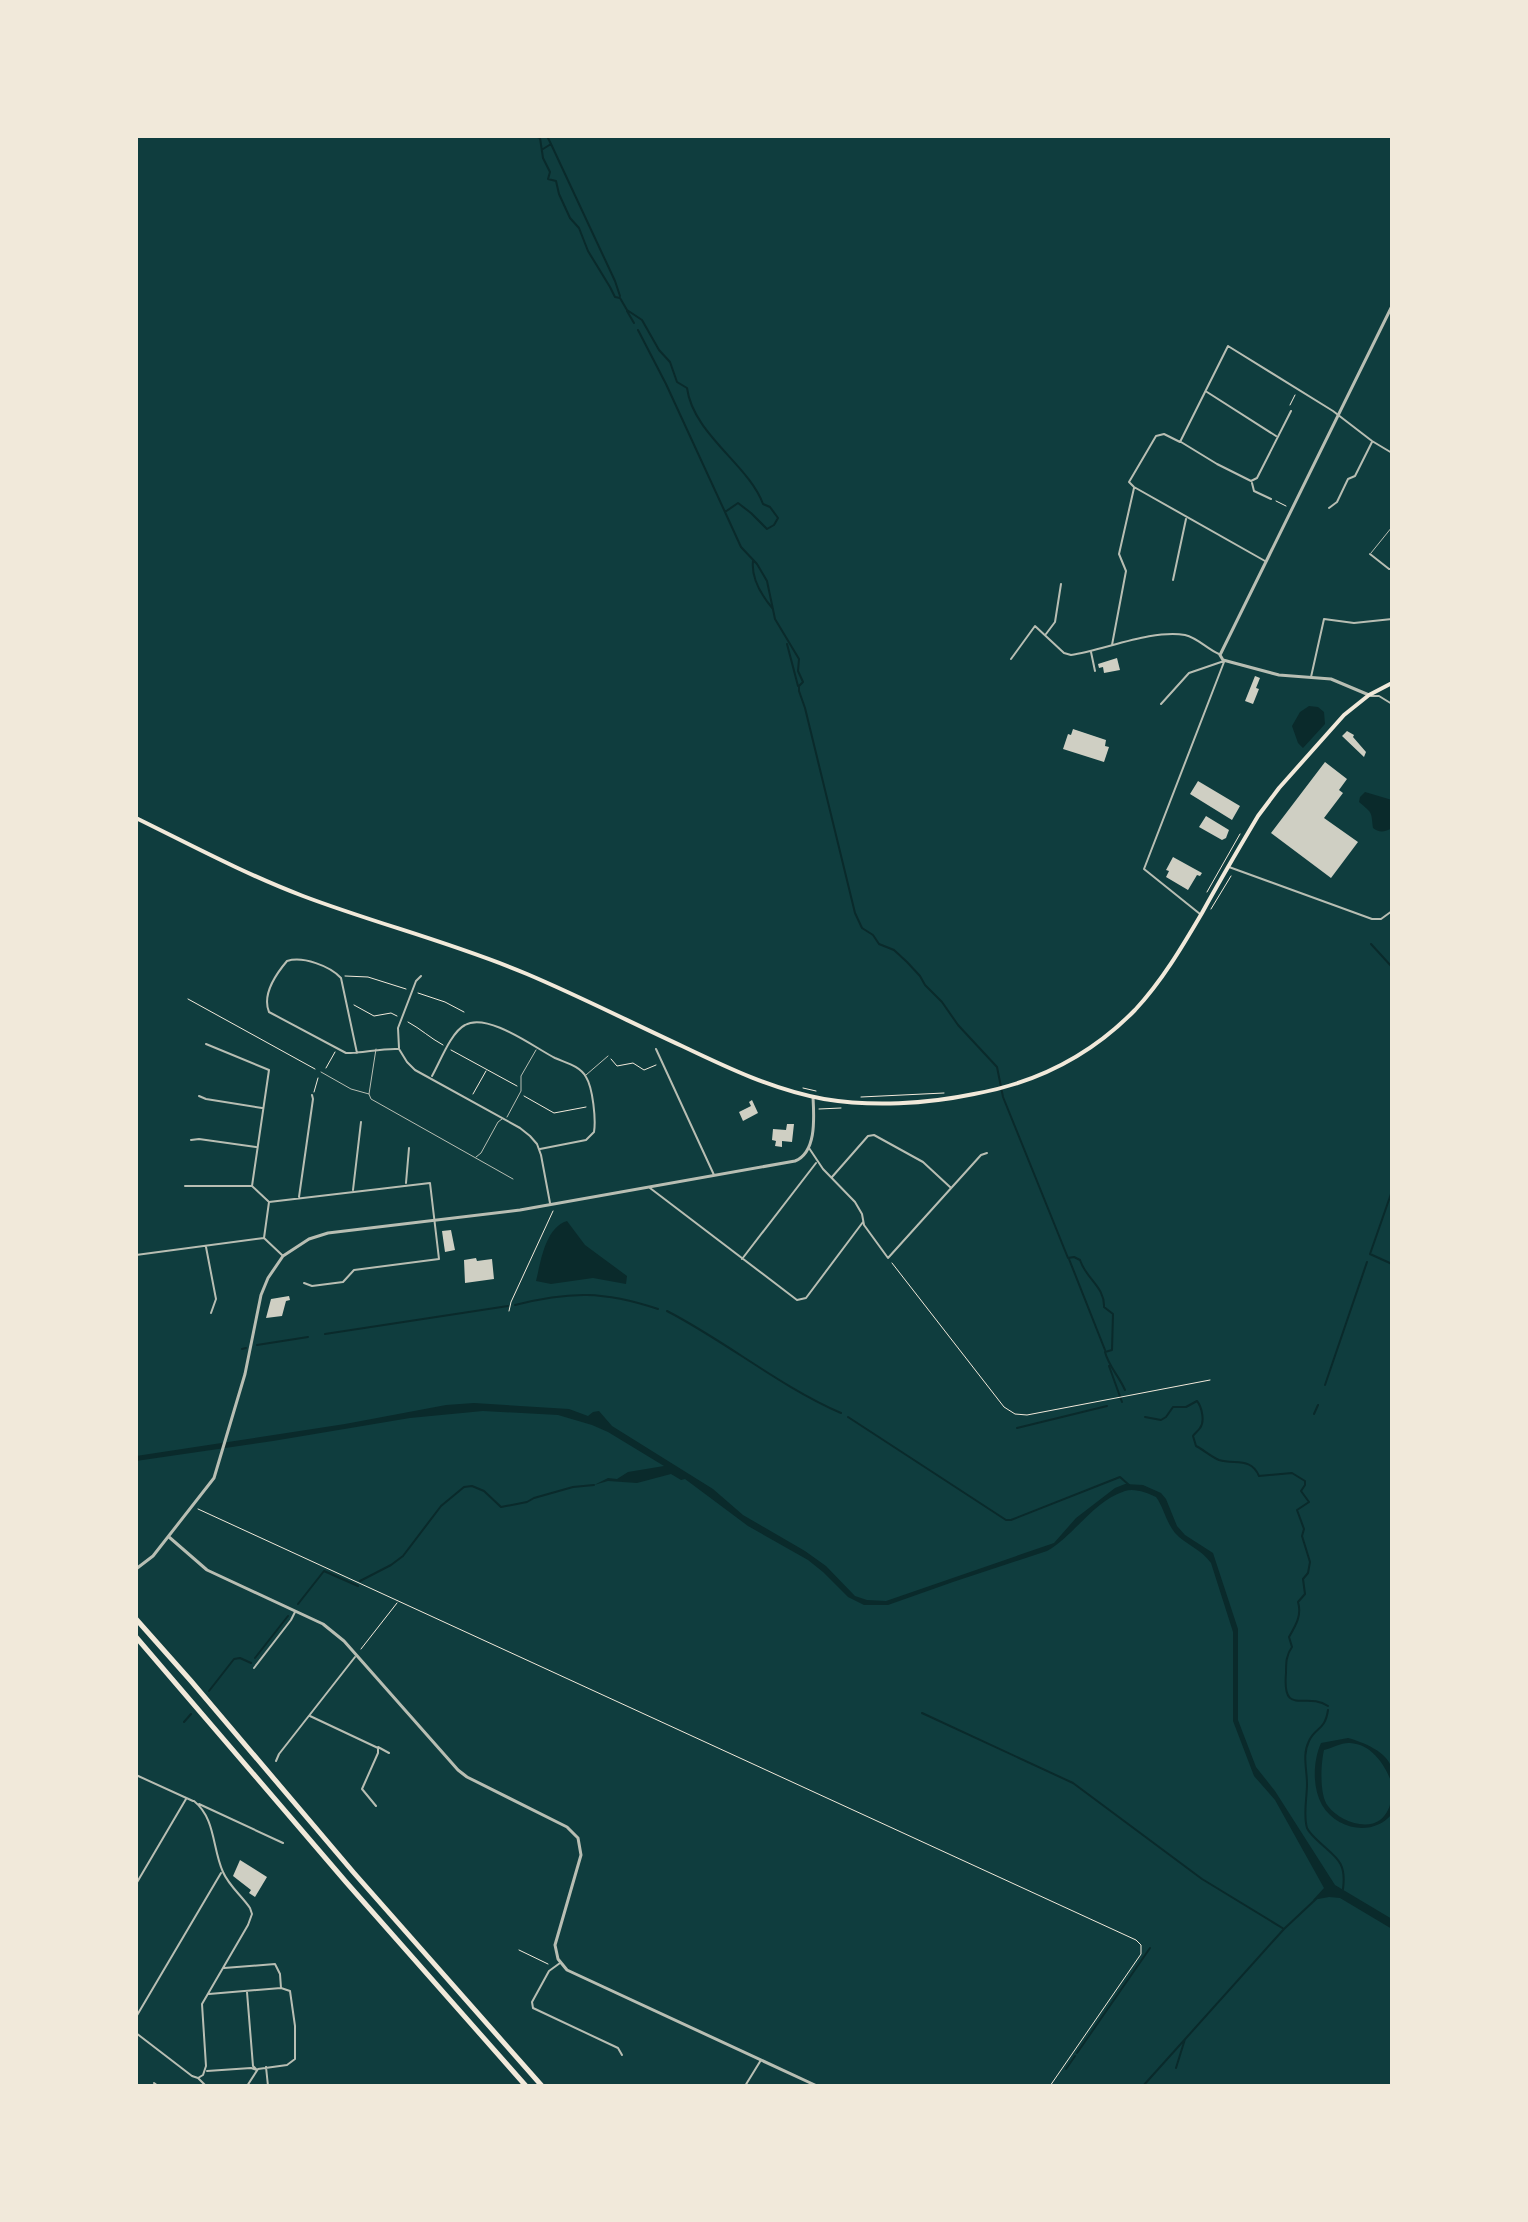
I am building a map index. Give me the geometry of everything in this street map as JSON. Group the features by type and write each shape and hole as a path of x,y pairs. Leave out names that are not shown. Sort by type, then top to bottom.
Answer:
{"highway":[{"path":"136,1619 542,2086"},
{"path":"136,1637 526,2086"}],"main road":[{"path":"136,818 277,886 530,975 762,1082 839,1101 891,1103 934,1100 1008,1087 1057,1067 1113,1031 1148,994 1177,955 1258,816 1279,788 1344,715 1369,695 1392,683"}],"street":[{"path":"1220,655 1392,306"},
{"path":"1180,442 1228,346 1333,411 1392,453"},
{"path":"1206,392 1277,436"},
{"path":"1251,481 1257,478 1291,411"},
{"path":"1112,645 1126,571 1119,554 1132,486 1130,479 1156,436 1164,434 1180,442 1251,481 1254,491 1271,499"},
{"path":"1329,508 1337,502 1348,479 1355,476 1372,441"},
{"path":"1132,486 1266,562"},
{"path":"1173,580 1187,518"},
{"path":"1370,554 1392,569"},
{"path":"1045,635 1055,622 1061,584"},
{"path":"1311,678 1324,619 1354,623 1392,619"},
{"path":"1011,659 1035,626 1068,654 1159,636 1181,635 1198,641 1225,660 1279,675 1338,681 1392,704"},
{"path":"1090,650 1095,671"},
{"path":"1161,704 1189,673 1225,660"},
{"path":"1201,914 1144,869 1225,660"},
{"path":"1229,867 1372,919 1381,919 1392,911"},
{"path":"357,1053 341,978 328,968 290,959 283,965 269,990 267,1007 273,1016 346,1053 357,1053 376,1049 399,1049"},
{"path":"421,976 411,991 401,1018 397,1037 399,1049 411,1067 525,1131 539,1149 550,1205"},
{"path":"431,1078 462,1027 475,1022 524,1039 570,1064 588,1080 596,1127 589,1138 539,1149"},
{"path":"206,1044 269,1070 252,1186"},
{"path":"656,1049 715,1176"},
{"path":"299,1198 312,1095"},
{"path":"199,1096 263,1108"},
{"path":"136,1569 153,1556 214,1478 251,1351 264,1286 283,1256 309,1239 328,1233 550,1205 795,1161 804,1156 809,1148 813,1097"},
{"path":"352,1191 361,1122"},
{"path":"831,1177 868,1136 874,1135 923,1162 952,1188"},
{"path":"191,1140 257,1147"},
{"path":"406,1185 409,1148"},
{"path":"809,1148 817,1162 855,1202 863,1222 888,1258 981,1155 987,1153"},
{"path":"742,1259 817,1162"},
{"path":"269,1202 430,1183 440,1256 437,1260 354,1270 343,1282 312,1286 304,1283"},
{"path":"185,1186 252,1186 269,1202"},
{"path":"650,1188 793,1298 804,1300 863,1222"},
{"path":"264,1238 269,1202"},
{"path":"264,1238 283,1256"},
{"path":"136,1255 264,1238"},
{"path":"205,1246 216,1299 211,1313"},
{"path":"169,1537 207,1570 327,1626 462,1774 572,1830 581,1847 580,1859 556,1940 556,1952 567,1970 817,2086"},
{"path":"254,1668 295,1611"},
{"path":"276,1761 356,1656"},
{"path":"310,1716 389,1753"},
{"path":"376,1747 378,1753 362,1789 376,1806"},
{"path":"136,1775 283,1843"},
{"path":"136,1884 186,1798"},
{"path":"194,1801 209,1821 222,1872 252,1914 202,2007 205,2071"},
{"path":"136,2017 222,1872"},
{"path":"561,1962 547,1973 532,2002 533,2008 618,2048 622,2055"},
{"path":"222,1968 275,1964 280,1974 281,1988"},
{"path":"198,2078 205,2071 257,2070 289,2064 296,2057 295,2026 287,1989 208,1994"},
{"path":"247,1991 253,2066 257,2070"},
{"path":"136,2033 206,2086"},
{"path":"745,2086 761,2060"},
{"path":"266,2067 268,2086"},
{"path":"247,2086 257,2070"},
{"path":"198,2078 200,2086"}],"lane":[{"path":"1370,554 1392,527"},
{"path":"475,1158 521,1091 521,1076 537,1048"},
{"path":"376,1049 369,1094 371,1099 513,1179"},
{"path":"585,1075 608,1056"},
{"path":"321,1072 351,1089 369,1094"}],"path":[{"path":"1291,411 1289,407 1297,389"},
{"path":"1271,499 1292,509"},
{"path":"1203,899 1240,834"},
{"path":"341,978 368,977 445,1002 464,1012"},
{"path":"188,999 321,1072"},
{"path":"347,1002 374,1016 391,1013 401,1018 421,1029 424,1035 519,1087 523,1095 554,1113 593,1106"},
{"path":"608,1056 617,1066 633,1063 644,1070 662,1062"},
{"path":"470,1100 487,1069"},
{"path":"803,1088 821,1092"},
{"path":"858,1097 949,1093"},
{"path":"509,1311 553,1211 550,1205"},
{"path":"888,1258 1010,1412 1015,1414 1027,1415 1210,1380"},
{"path":"193,1507 1139,1942 1141,1954 1050,2086"},
{"path":"356,1656 399,1601"},
{"path":"519,1950 554,1967"}],"water":[{"path":"1309,706 1318,707 1324,712 1325,724 1303,748 1292,726 1300,712"},
{"path":"1365,792 1392,800 1392,828 1378,831 1373,828 1370,813 1359,802"},
{"path":"567,1221 585,1245 627,1276 626,1284 593,1278 551,1284 536,1281 549,1238"},
{"path":"474,1403 569,1409 588,1416 599,1411 612,1426 713,1489 743,1515 805,1551 826,1566 855,1596 867,1600 886,1601 1054,1543 1076,1518 1115,1488 1125,1484 1143,1485 1161,1493 1177,1526 1185,1535 1213,1553 1238,1629 1238,1720 1256,1767 1275,1791 1335,1885 1392,1919 1392,1929 1340,1898 1313,1900 1324,1888 1275,1800 1254,1776 1233,1721 1233,1632 1211,1563 1175,1533 1156,1497 1149,1494 1129,1490 1103,1502 1047,1551 888,1605 864,1605 848,1597 808,1560 748,1526 685,1479 671,1474 637,1483 608,1481 594,1485 608,1478 617,1479 628,1472 664,1466 608,1432 558,1415 483,1411 410,1418 136,1461 136,1456"},
{"path":"1348,1738 1367,1745 1386,1758 1392,1769 1392,1784 1382,1763 1371,1752 1358,1744 1344,1743 1324,1750 1322,1779 1325,1801 1332,1811 1345,1819 1367,1824 1382,1818 1392,1798 1392,1814 1375,1826 1356,1828 1337,1820 1322,1805 1316,1790 1316,1758 1321,1743"}],"building":[{"path":"1117,658 1120,670 1104,673 1103,667 1099,668 1098,664"},
{"path":"1255,676 1260,678 1253,704 1245,701"},
{"path":"1073,729 1106,740 1105,746 1109,747 1104,762 1063,749"},
{"path":"1347,731 1354,735 1366,752 1364,757 1342,736"},
{"path":"1325,762 1347,779 1339,790 1343,793 1324,818 1358,842 1331,878 1271,833"},
{"path":"1198,781 1240,806 1232,820 1190,794"},
{"path":"1206,816 1229,830 1226,838 1222,840 1199,827"},
{"path":"1173,857 1202,873 1197,875 1188,890 1166,877"},
{"path":"752,1100 758,1113 743,1121 739,1112 751,1106 749,1102"},
{"path":"787,1124 794,1124 792,1142 782,1141 782,1147 775,1146 773,1129 786,1130"},
{"path":"451,1230 455,1250 445,1252 442,1231"},
{"path":"476,1258 477,1261 492,1259 494,1279 465,1283 464,1260"},
{"path":"289,1296 282,1316 266,1318 271,1299"},
{"path":"240,1860 267,1877 255,1897 233,1876"}],"waterway":[{"path":"535,136 540,138 543,158 550,172 548,179 556,181 570,218 579,228 588,251 615,297 620,298 627,310 642,320 659,350 670,362 677,382 687,388 699,420 746,476 763,504 770,507 778,518 767,529 738,503 725,512 741,547 767,581 775,619 799,659 798,671 803,682 799,691 855,913 862,928 873,935 879,944 894,950 920,976 958,1025 997,1067 1003,1097 1068,1258 1080,1260 1102,1294 1104,1307 1113,1314 1112,1350 1105,1352 1125,1390"},
{"path":"543,149 551,144 547,136"},
{"path":"551,144 620,296"},
{"path":"627,311 634,323"},
{"path":"638,330 725,512"},
{"path":"753,561 758,587 773,609"},
{"path":"787,644 798,686"},
{"path":"1371,944 1392,967"},
{"path":"1392,1191 1370,1254 1392,1264"},
{"path":"1069,1259 1105,1350"},
{"path":"1325,1385 1367,1262"},
{"path":"515,1305 553,1297 587,1295 621,1299 658,1309"},
{"path":"325,1334 508,1306"},
{"path":"667,1311 796,1390 841,1413"},
{"path":"257,1345 308,1337"},
{"path":"242,1349 246,1348"},
{"path":"1109,1366 1122,1402"},
{"path":"1145,1417 1161,1420 1173,1407 1186,1407 1197,1401 1203,1418 1202,1425 1193,1436 1196,1446 1219,1460 1252,1466 1259,1476 1292,1473 1305,1481 1301,1491 1309,1502 1297,1510 1310,1562 1303,1579 1305,1594 1298,1602 1299,1616 1289,1637 1292,1647 1287,1659 1286,1687 1292,1699 1328,1706"},
{"path":"1314,1414 1318,1405"},
{"path":"1017,1428 1107,1406"},
{"path":"848,1417 1006,1520 1120,1477 1129,1485"},
{"path":"360,1581 403,1556 441,1506 464,1487 472,1486 484,1491 501,1507 573,1487 594,1485"},
{"path":"298,1604 324,1571 358,1586"},
{"path":"255,1658 288,1616"},
{"path":"209,1691 234,1659 251,1663"},
{"path":"1328,1710 1325,1722 1307,1746 1305,1817 1308,1830 1341,1865 1343,1889"},
{"path":"922,1713 1073,1783 1202,1879 1284,1929"},
{"path":"184,1722 191,1714"},
{"path":"1143,2086 1284,1929 1316,1899"},
{"path":"1077,2053 1150,1948"},
{"path":"1176,2068 1185,2039"},
{"path":"1066,2069 1075,2056"}]}
